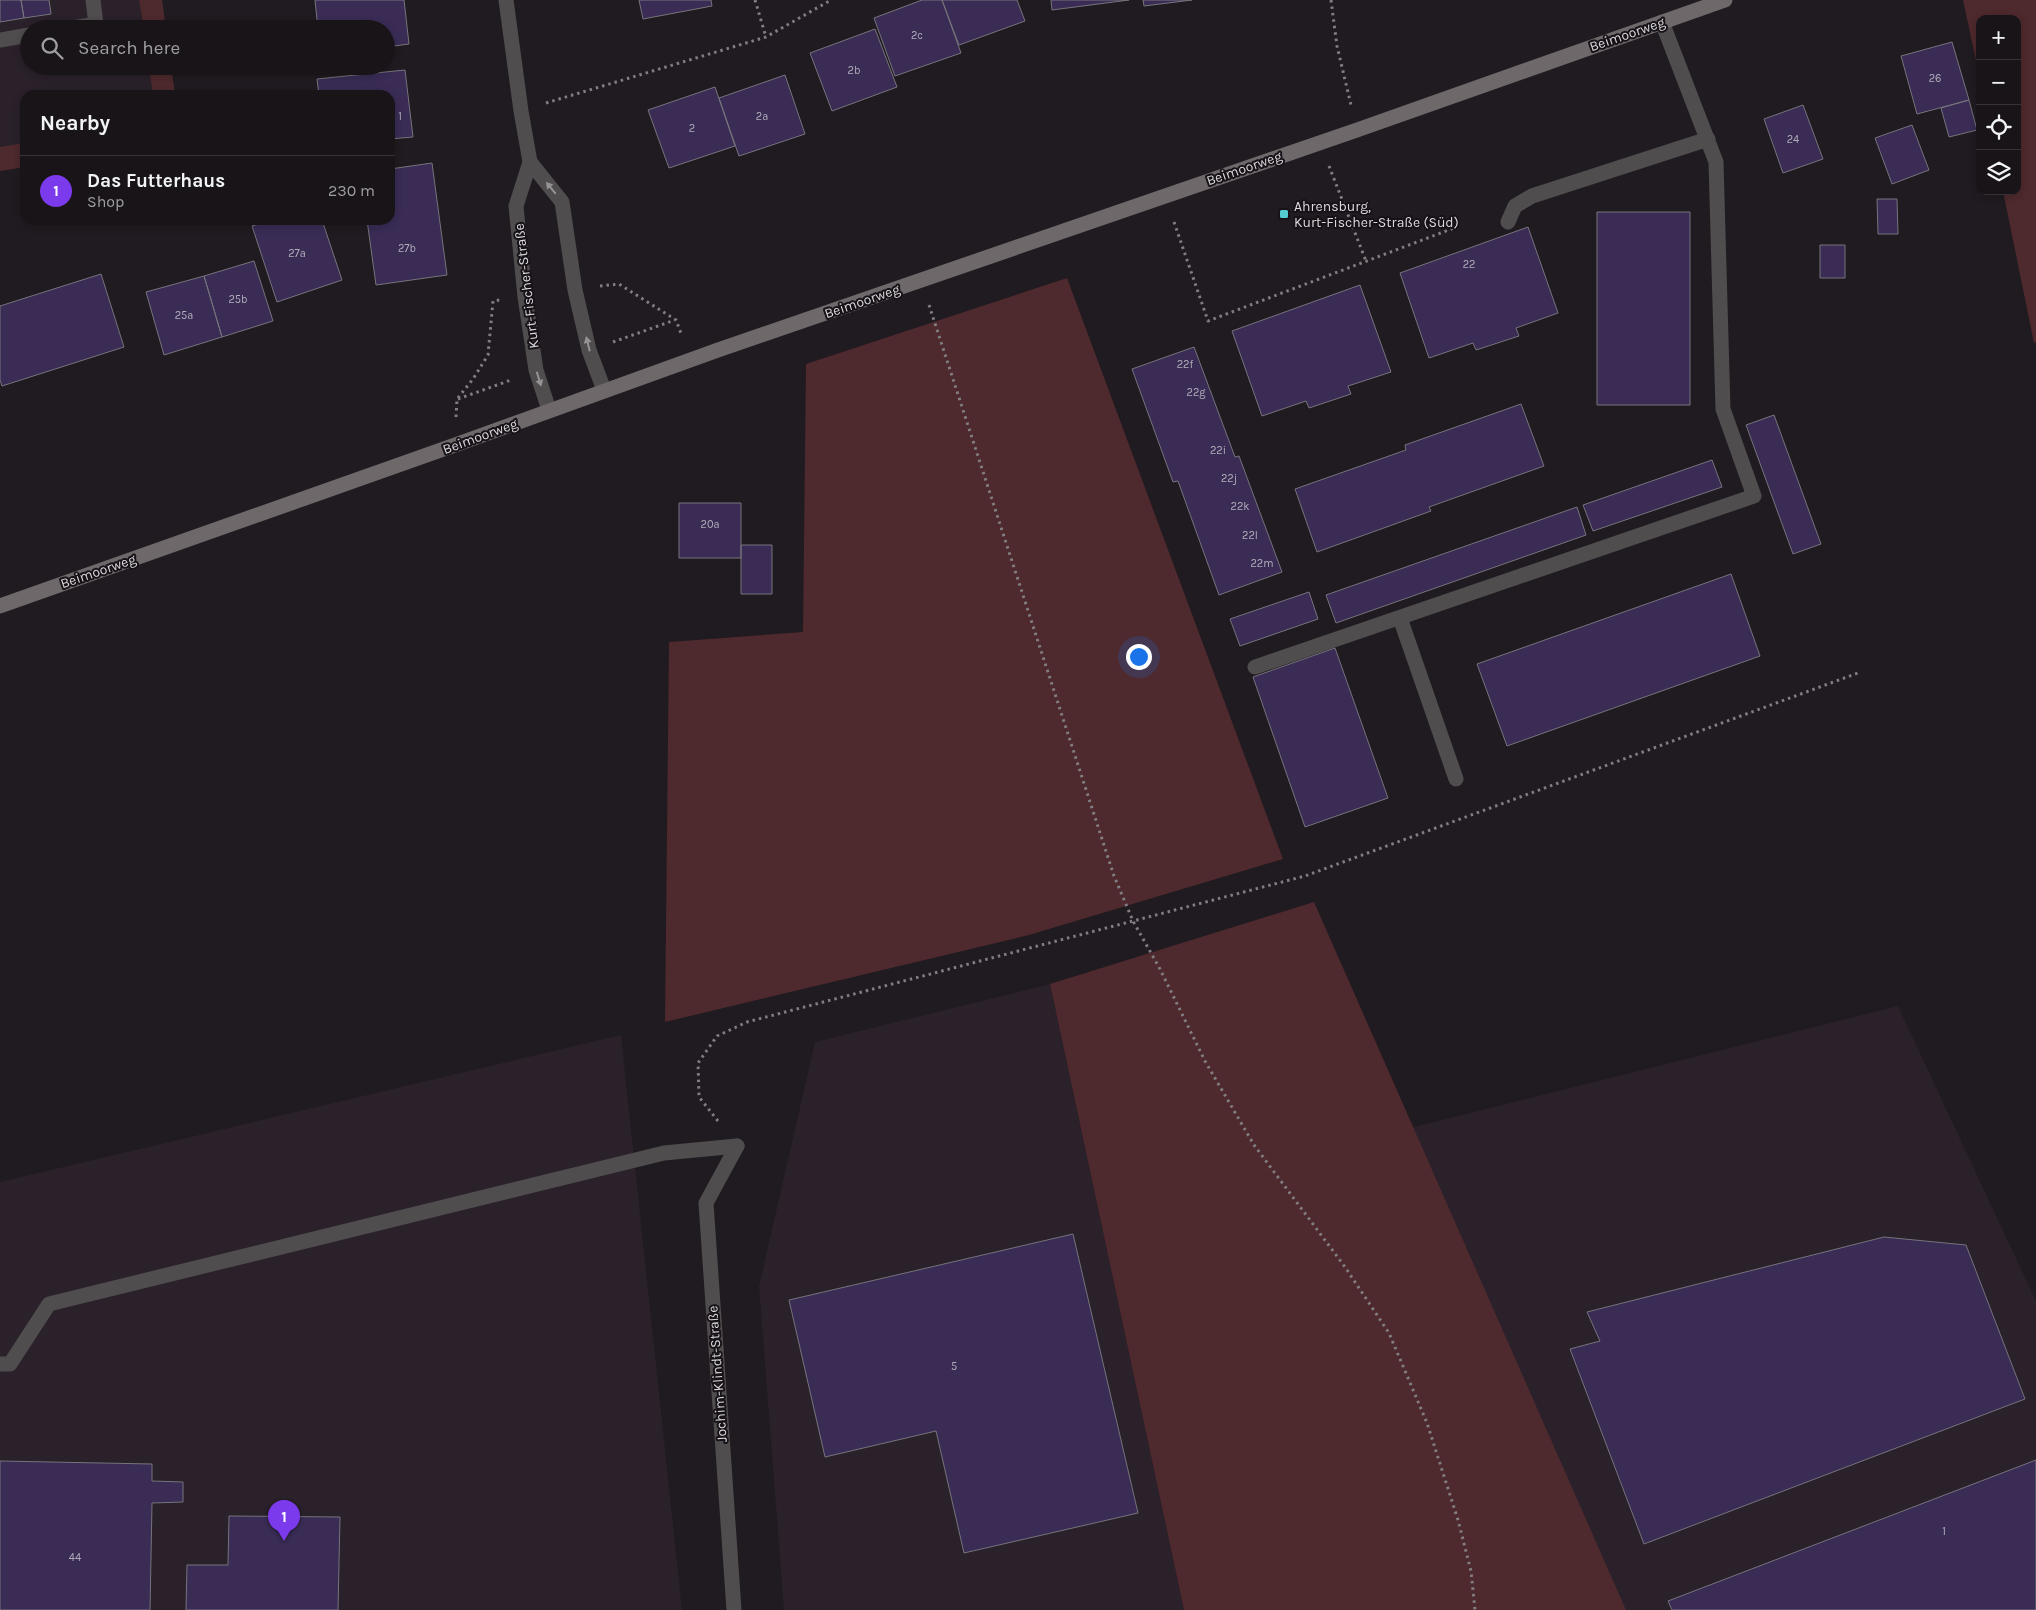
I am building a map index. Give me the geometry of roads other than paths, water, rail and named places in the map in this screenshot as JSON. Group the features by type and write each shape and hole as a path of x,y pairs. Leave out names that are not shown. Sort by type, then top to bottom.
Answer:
{"main road":[{"name":"Beimoorweg","path":"0,606 455,445 604,390 1358,130 1725,0"}],"street":[{"path":"93,0 96,20"},
{"name":"Kurt-Fischer-Straße","path":"506,0 530,162 516,206 525,296 536,370 549,410"},
{"path":"1256,667 1754,496 1724,409 1716,162 1662,22"},
{"path":"0,40 20,37"},
{"path":"1508,222 1516,206 1532,196 1708,139"},
{"name":"Kurt-Fischer-Straße","path":"530,162 562,202 577,298 589,350 604,390"},
{"path":"1400,618 1456,779"},
{"name":"Jochim-Klindt-Straße","path":"0,1364 10,1364 49,1304 664,1153 737,1146 706,1203 734,1610"}],"place":[{"name":"Ahrensburg, Kurt-Fischer-Straße (Süd)","path":"1284,214"},
{"name":"Das Futterhaus","path":"284,1541"}]}
